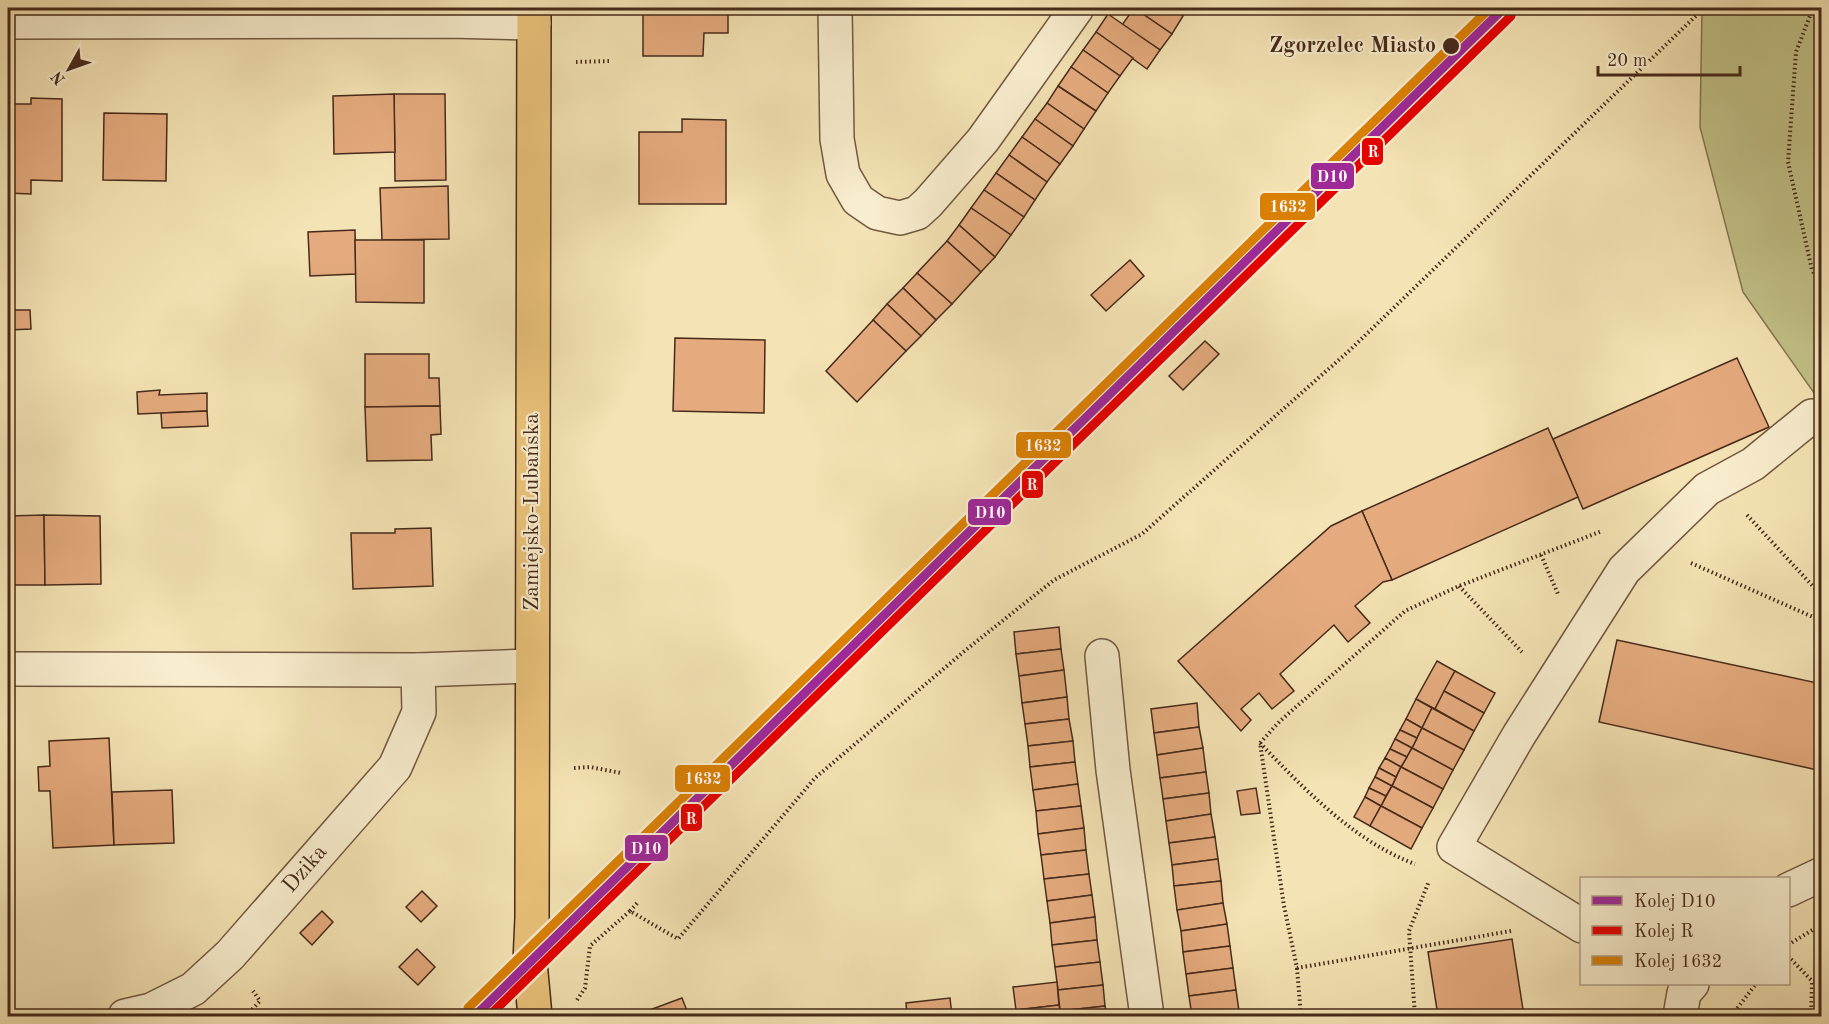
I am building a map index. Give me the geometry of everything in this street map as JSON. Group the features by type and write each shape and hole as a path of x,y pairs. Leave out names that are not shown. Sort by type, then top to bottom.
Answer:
{"main road":[{"name":"Zamiejsko-Lubańska","path":"534,15 532,918 530,962 535,1017"}],"street":[{"path":"835,8 837,139 843,174 858,200 877,213 900,218 917,213 928,203 983,140 1077,8"},
{"path":"8,22 448,21 534,15"},
{"path":"1576,923 1454,847 1519,735 1624,570 1707,489 1753,464 1812,416"},
{"path":"1102,656 1113,770 1147,1017"},
{"path":"8,669 418,670 531,666"},
{"name":"Dzika","path":"125,1017 162,1005 193,989 208,976 230,955 395,767 419,712 418,670"},
{"path":"1790,890 1821,874"}],"path":[{"path":"630,911 678,939 815,778 967,649 1054,580 1142,534 1350,350 1704,8"},
{"path":"1814,8 1796,52 1788,162 1812,270 1821,287"},
{"path":"565,62 611,61"},
{"path":"1718,483 1821,596"},
{"path":"1260,743 1280,721 1405,611 1459,586 1613,527"},
{"path":"1650,544 1821,621"},
{"path":"1459,586 1552,683"},
{"path":"1260,743 1293,777 1347,825 1404,860 1433,871"},
{"path":"1260,743 1284,906 1298,968 1301,1017"},
{"path":"1415,1017 1409,931 1433,871 1454,847"},
{"path":"572,1007 585,988 590,946 639,901"},
{"path":"1298,968 1576,923"},
{"path":"1790,944 1821,924"},
{"path":"1790,958 1812,981 1811,1017"},
{"path":"1812,981 1821,980"},
{"path":"1733,1017 1755,985"}],"shaded area":[{"path":"1702,8 1821,8 1821,403 1743,292 1700,127"}],"building":[{"path":"643,8 728,8 728,33 704,33 703,56 643,56"},
{"path":"1134,8 1171,8 1183,16 1172,34"},
{"path":"1134,8 1172,34 1160,50 1122,25"},
{"path":"1108,14 1160,50 1147,69 1096,32"},
{"path":"1096,32 1133,58 1120,76 1083,50"},
{"path":"1083,50 1120,76 1108,93 1071,67"},
{"path":"1071,67 1108,93 1096,111 1058,86"},
{"path":"1058,86 1096,111 1084,129 1047,103"},
{"path":"394,94 445,94 446,180 395,181"},
{"path":"394,94 395,152 334,154 333,96"},
{"path":"31,98 62,99 62,181 31,180 31,194 8,193 8,104 31,104"},
{"path":"1047,103 1084,129 1073,146 1035,119"},
{"path":"104,113 167,114 166,181 103,180"},
{"path":"682,119 726,120 726,204 639,204 639,132 682,132"},
{"path":"1035,119 1073,146 1060,164 1022,137"},
{"path":"1022,137 1060,164 1047,182 1009,155"},
{"path":"1009,155 1047,182 1035,200 996,173"},
{"path":"996,173 1035,200 1024,217 984,190"},
{"path":"448,186 449,239 382,240 380,188"},
{"path":"984,190 1024,217 1011,235 971,208"},
{"path":"971,208 1011,235 995,257 959,225"},
{"path":"959,225 995,257 981,272 947,241"},
{"path":"355,230 356,274 310,276 308,232"},
{"path":"355,240 424,240 424,303 356,302"},
{"path":"947,241 981,272 952,304 917,273"},
{"path":"1130,260 1144,276 1106,311 1091,295"},
{"path":"917,273 952,304 936,320 903,288"},
{"path":"903,288 936,320 921,336 887,304"},
{"path":"887,304 921,336 906,351 873,320"},
{"path":"8,310 30,310 31,329 8,330"},
{"path":"873,320 906,351 857,402 826,371"},
{"path":"675,338 765,340 764,413 673,411"},
{"path":"1205,341 1219,354 1183,390 1169,376"},
{"path":"365,354 429,354 429,378 439,378 440,406 365,407"},
{"path":"1737,358 1769,427 1583,509 1553,439"},
{"path":"160,390 159,395 207,393 207,411 138,414 137,392"},
{"path":"440,406 441,434 431,435 432,460 367,461 365,407"},
{"path":"207,411 208,426 162,428 161,413"},
{"path":"1548,428 1578,497 1392,580 1362,511"},
{"path":"1362,511 1392,580 1383,582 1355,606 1370,623 1348,642 1334,625 1280,674 1294,691 1272,709 1259,693 1241,709 1251,720 1241,731 1178,661 1331,526"},
{"path":"44,515 45,585 8,585 8,516"},
{"path":"44,515 100,516 101,584 45,585"},
{"path":"431,528 433,586 353,589 351,533 395,533 395,529"},
{"path":"1059,627 1061,649 1016,654 1014,632"},
{"path":"1617,640 1822,684 1822,771 1599,722"},
{"path":"1061,649 1064,670 1019,676 1016,654"},
{"path":"1437,661 1455,671 1435,709 1416,699"},
{"path":"1064,670 1067,697 1022,703 1019,676"},
{"path":"1455,671 1495,693 1484,713 1444,691"},
{"path":"1444,691 1484,713 1474,731 1435,709"},
{"path":"1067,697 1069,719 1025,724 1022,703"},
{"path":"1416,699 1432,708 1422,728 1406,719"},
{"path":"1197,703 1199,727 1154,733 1151,709"},
{"path":"1432,708 1474,731 1464,750 1422,728"},
{"path":"1069,719 1073,741 1028,746 1025,724"},
{"path":"1406,719 1422,728 1417,738 1400,730"},
{"path":"1199,727 1203,748 1157,755 1154,733"},
{"path":"1422,728 1464,750 1453,770 1412,748"},
{"path":"1400,730 1417,738 1412,748 1395,739"},
{"path":"109,738 114,845 53,848 50,791 39,791 38,767 50,766 49,741"},
{"path":"1395,739 1412,748 1407,757 1390,749"},
{"path":"1073,741 1075,762 1030,767 1028,746"},
{"path":"1203,748 1206,772 1160,778 1157,755"},
{"path":"1412,748 1453,770 1443,789 1401,767"},
{"path":"1390,749 1407,757 1401,767 1385,758"},
{"path":"1385,758 1401,767 1396,777 1379,768"},
{"path":"1075,762 1078,784 1033,790 1030,767"},
{"path":"1401,767 1443,789 1433,808 1392,786"},
{"path":"1379,768 1396,777 1392,786 1375,777"},
{"path":"1206,772 1209,793 1163,799 1160,778"},
{"path":"1375,777 1392,786 1386,796 1369,788"},
{"path":"1078,784 1081,806 1036,811 1033,790"},
{"path":"1392,786 1433,808 1422,828 1381,806"},
{"path":"1256,788 1260,813 1241,815 1237,791"},
{"path":"1369,788 1386,796 1381,806 1365,797"},
{"path":"172,790 174,843 114,845 112,792"},
{"path":"1209,793 1211,814 1166,821 1163,799"},
{"path":"1365,797 1381,806 1370,826 1354,817"},
{"path":"1081,806 1084,828 1038,834 1036,811"},
{"path":"1381,806 1422,828 1411,849 1370,826"},
{"path":"1211,814 1215,837 1169,843 1166,821"},
{"path":"1084,828 1086,850 1041,855 1038,834"},
{"path":"1215,837 1218,859 1172,865 1169,843"},
{"path":"1086,850 1089,874 1044,879 1041,855"},
{"path":"1218,859 1221,881 1174,886 1172,865"},
{"path":"1089,874 1092,895 1047,901 1044,879"},
{"path":"1221,881 1223,903 1177,910 1174,886"},
{"path":"422,891 437,906 421,922 406,907"},
{"path":"1092,895 1095,917 1050,923 1047,901"},
{"path":"1223,903 1227,924 1181,931 1177,910"},
{"path":"322,911 333,922 312,945 300,933"},
{"path":"1095,917 1097,940 1052,945 1050,923"},
{"path":"1227,924 1230,946 1183,952 1181,931"},
{"path":"1512,939 1524,1016 1438,1016 1428,952"},
{"path":"1097,940 1100,962 1055,967 1052,945"},
{"path":"1230,946 1233,968 1186,974 1183,952"},
{"path":"417,949 435,967 418,985 399,967"},
{"path":"1100,962 1103,985 1058,990 1055,967"},
{"path":"1233,968 1236,990 1189,996 1186,974"},
{"path":"1057,982 1059,1005 1016,1010 1013,987"},
{"path":"1103,985 1105,1006 1060,1011 1058,990"},
{"path":"1236,990 1239,1011 1192,1016 1189,996"},
{"path":"682,998 689,1016 636,1015"},
{"path":"950,998 952,1016 907,1016 906,1003"},
{"path":"1059,1005 1061,1016 1017,1016 1016,1010"},
{"path":"1105,1006 1107,1016 1061,1016 1060,1011"},
{"path":"1239,1011 1239,1016 1196,1016"}],"rail line":[{"name":"1632","path":"468,1008 1490,8"},
{"name":"D10","path":"475,1016 1504,8"},
{"name":"R","path":"489,1016 1511,16"}],"place":[{"name":"Zgorzelec Miasto","path":"1451,46"}]}
